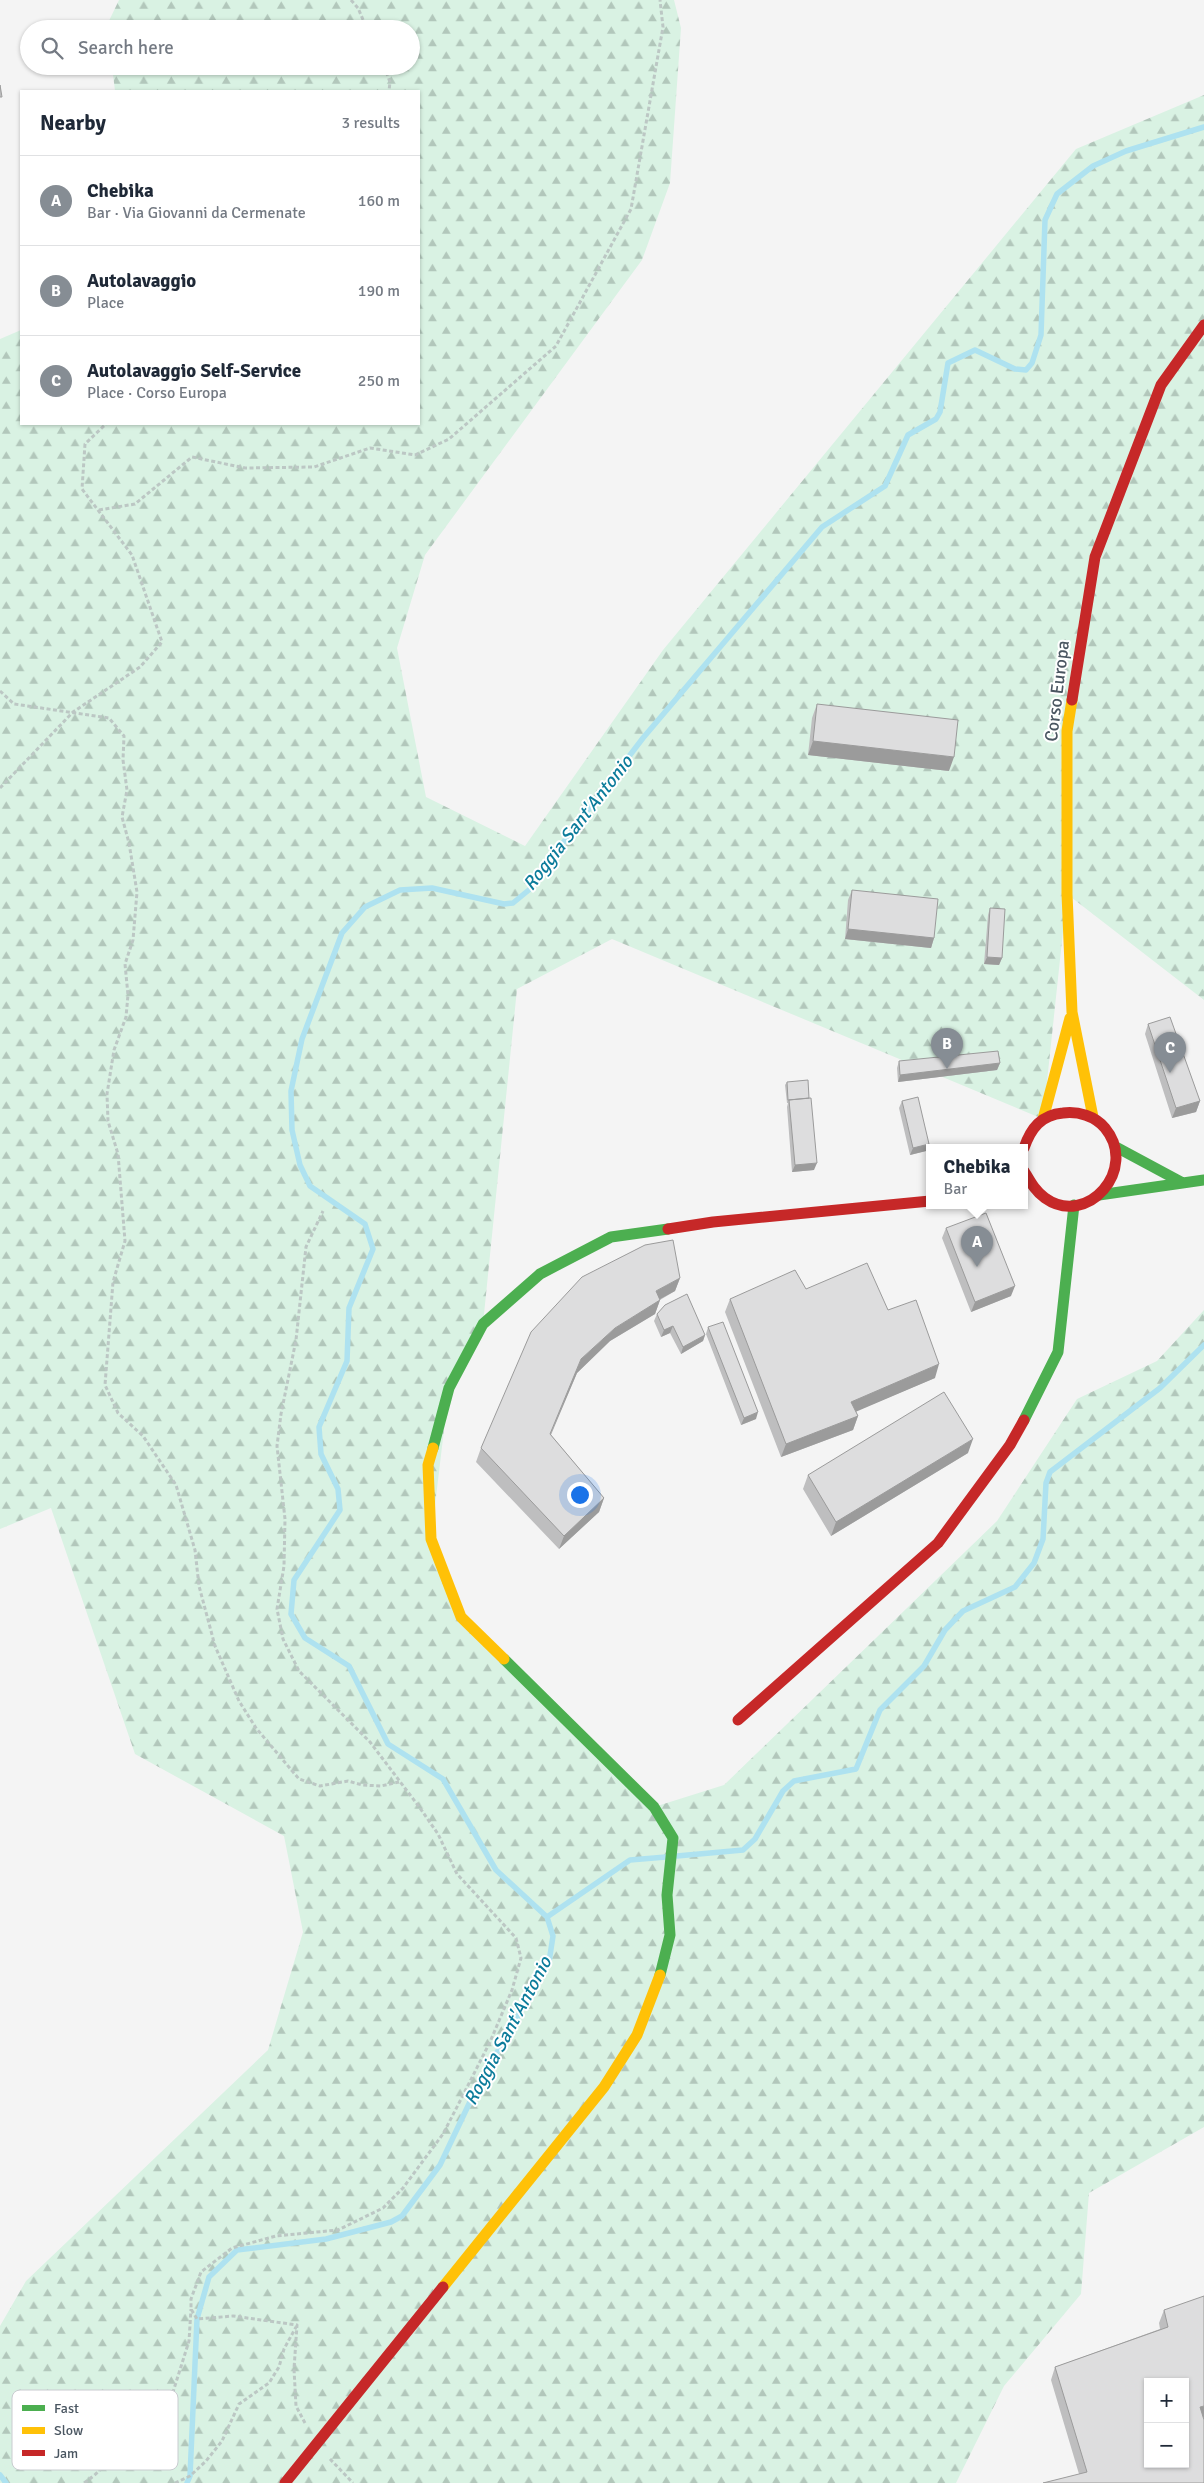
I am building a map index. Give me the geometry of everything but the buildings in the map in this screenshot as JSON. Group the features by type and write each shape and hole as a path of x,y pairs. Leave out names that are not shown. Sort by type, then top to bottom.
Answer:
{"main road":[{"name":"Corso Europa","path":"1093,1117 1072,1012 1067,894 1067,731 1095,557 1161,385 1204,326"},
{"path":"1043,1119 1072,1012"},
{"path":"1024,1144 1043,1119 1057,1113 1073,1111 1093,1117 1111,1134 1116,1147 1115,1173 1110,1184 1099,1196 1090,1201 1074,1205 1034,1202"},
{"path":"1116,1147 1183,1182"},
{"path":"1028,1178 1036,1191 1052,1202"},
{"path":"1099,1196 1204,1180"},
{"path":"285,2483 609,2080 637,2035 658,1985 670,1935 667,1895 673,1838 654,1807 461,1617 430,1539 428,1465 449,1388 482,1324 540,1274 611,1237 713,1222 926,1201"},
{"path":"738,1720 938,1543 1010,1445 1038,1396 1058,1352 1074,1205"}],"path":[{"path":"351,0 358,8 363,20"},
{"path":"98,510 135,504 192,457 246,468 314,467 370,448 415,455 449,439 556,346 631,210 663,27 660,0"},
{"path":"387,75 390,82 389,90"},
{"path":"0,788 72,712 140,667 162,642 132,555 82,489 85,444 105,425"},
{"path":"0,691 14,704 109,718 124,736 123,760 127,790 122,817 129,844 137,892 133,940 125,964 128,995 126,1017 114,1050 107,1094 108,1121 118,1154 126,1241 113,1282 105,1385 118,1413 143,1436 176,1485 195,1550 199,1586 215,1646 239,1701 256,1728 299,1779 320,1786 348,1781 362,1785 381,1786 399,1782"},
{"path":"173,2390 189,2341 190,2299 201,2272 232,2248 276,2236 338,2230 383,2208 403,2188 446,2126 490,2042 512,1990 521,1958 516,1938 457,1874 438,1834 370,1742 298,1671 283,1640 277,1610 284,1566 286,1519 277,1446 281,1414 296,1340 306,1247 323,1210"},
{"path":"191,2309 197,2319 233,2316 297,2325"},
{"path":"297,2325 294,2369 296,2406 327,2457 353,2483"},
{"path":"175,2483 190,2476 206,2461 222,2441 239,2404 270,2383 279,2367 284,2349 297,2325"},
{"path":"84,2483 102,2470"}],"green space":[{"path":"119,0 674,0 681,28 670,183 642,260 425,555 397,648 426,797 525,846 663,650 1076,149 1204,95 1204,1000 1067,894 1043,1119 612,939 517,989 483,1324 449,1388 431,1539 461,1617 654,1807 724,1785 997,1521 1077,1399 1157,1361 1204,1310 1204,2127 1089,2193 1081,2294 1004,2386 956,2483 0,2483 0,2326 26,2281 268,2050 303,1932 284,1836 135,1754 51,1508 0,1529 0,339 20,330 20,425 420,425 420,90 115,90 113,75 420,75 420,20 109,20"}],"waterway":[{"name":"Roggia Sant'Antonio","path":"187,2483 190,2476 197,2319 209,2277 237,2250 326,2239 391,2222 402,2216 440,2165 477,2087 549,1962 553,1936 547,1917 496,1870 443,1779 388,1744 349,1666 305,1638 291,1614 294,1580 340,1510 338,1489 321,1454 319,1427 347,1361 349,1308 373,1249 365,1224 310,1186 300,1165 292,1130 291,1091 302,1039 342,933 365,907 400,890 432,888 504,904 513,903 530,889 643,738 822,527 885,486 908,435 936,419 940,412 948,363 975,350 1015,369 1026,370 1032,363 1041,335 1045,220 1057,194 1093,166 1126,151 1204,127"},
{"path":"677,1856 743,1850 755,1839 783,1791 794,1781 856,1769 880,1710 924,1666 945,1630 963,1611 1015,1587 1034,1563 1043,1539 1046,1483 1050,1472 1160,1388 1204,1345"},
{"path":"547,1917 630,1860 666,1857"},
{"name":"Roggia Sant'Antonio","path":"0,2475 6,2483"}],"traffic: fast":[{"path":"1116,1147 1183,1183"},
{"path":"1099,1195 1204,1180"},
{"path":"1024,1420 1058,1352 1074,1205"},
{"path":"433,1448 449,1388 483,1324 540,1274 611,1237 668,1229"},
{"path":"504,1659 654,1807 673,1838 667,1895 670,1935 660,1975"}],"traffic: slow":[{"path":"1072,700 1067,731 1067,894 1072,1012 1093,1117"},
{"path":"1043,1119 1070,1018"},
{"path":"433,1448 428,1465 431,1539 461,1617 504,1659"},
{"path":"443,2287 604,2087 637,2035 660,1975"}],"traffic: jam":[{"path":"1072,700 1095,557 1161,385 1204,325"},
{"path":"1026,1144 1030,1134 1038,1124 1049,1116 1063,1113 1086,1115 1096,1120 1105,1128 1114,1144 1116,1160 1112,1176 1104,1190 1091,1200 1077,1205 1061,1205 1045,1198 1028,1177"},
{"path":"668,1229 713,1222 926,1201"},
{"path":"738,1720 938,1543 1010,1445 1024,1420"},
{"path":"285,2483 443,2287"}],"place":[{"name":"Autolavaggio","path":"947,1069"},
{"name":"Autolavaggio Self-Service","path":"1170,1073"},
{"name":"Chebika","path":"977,1267"}]}
